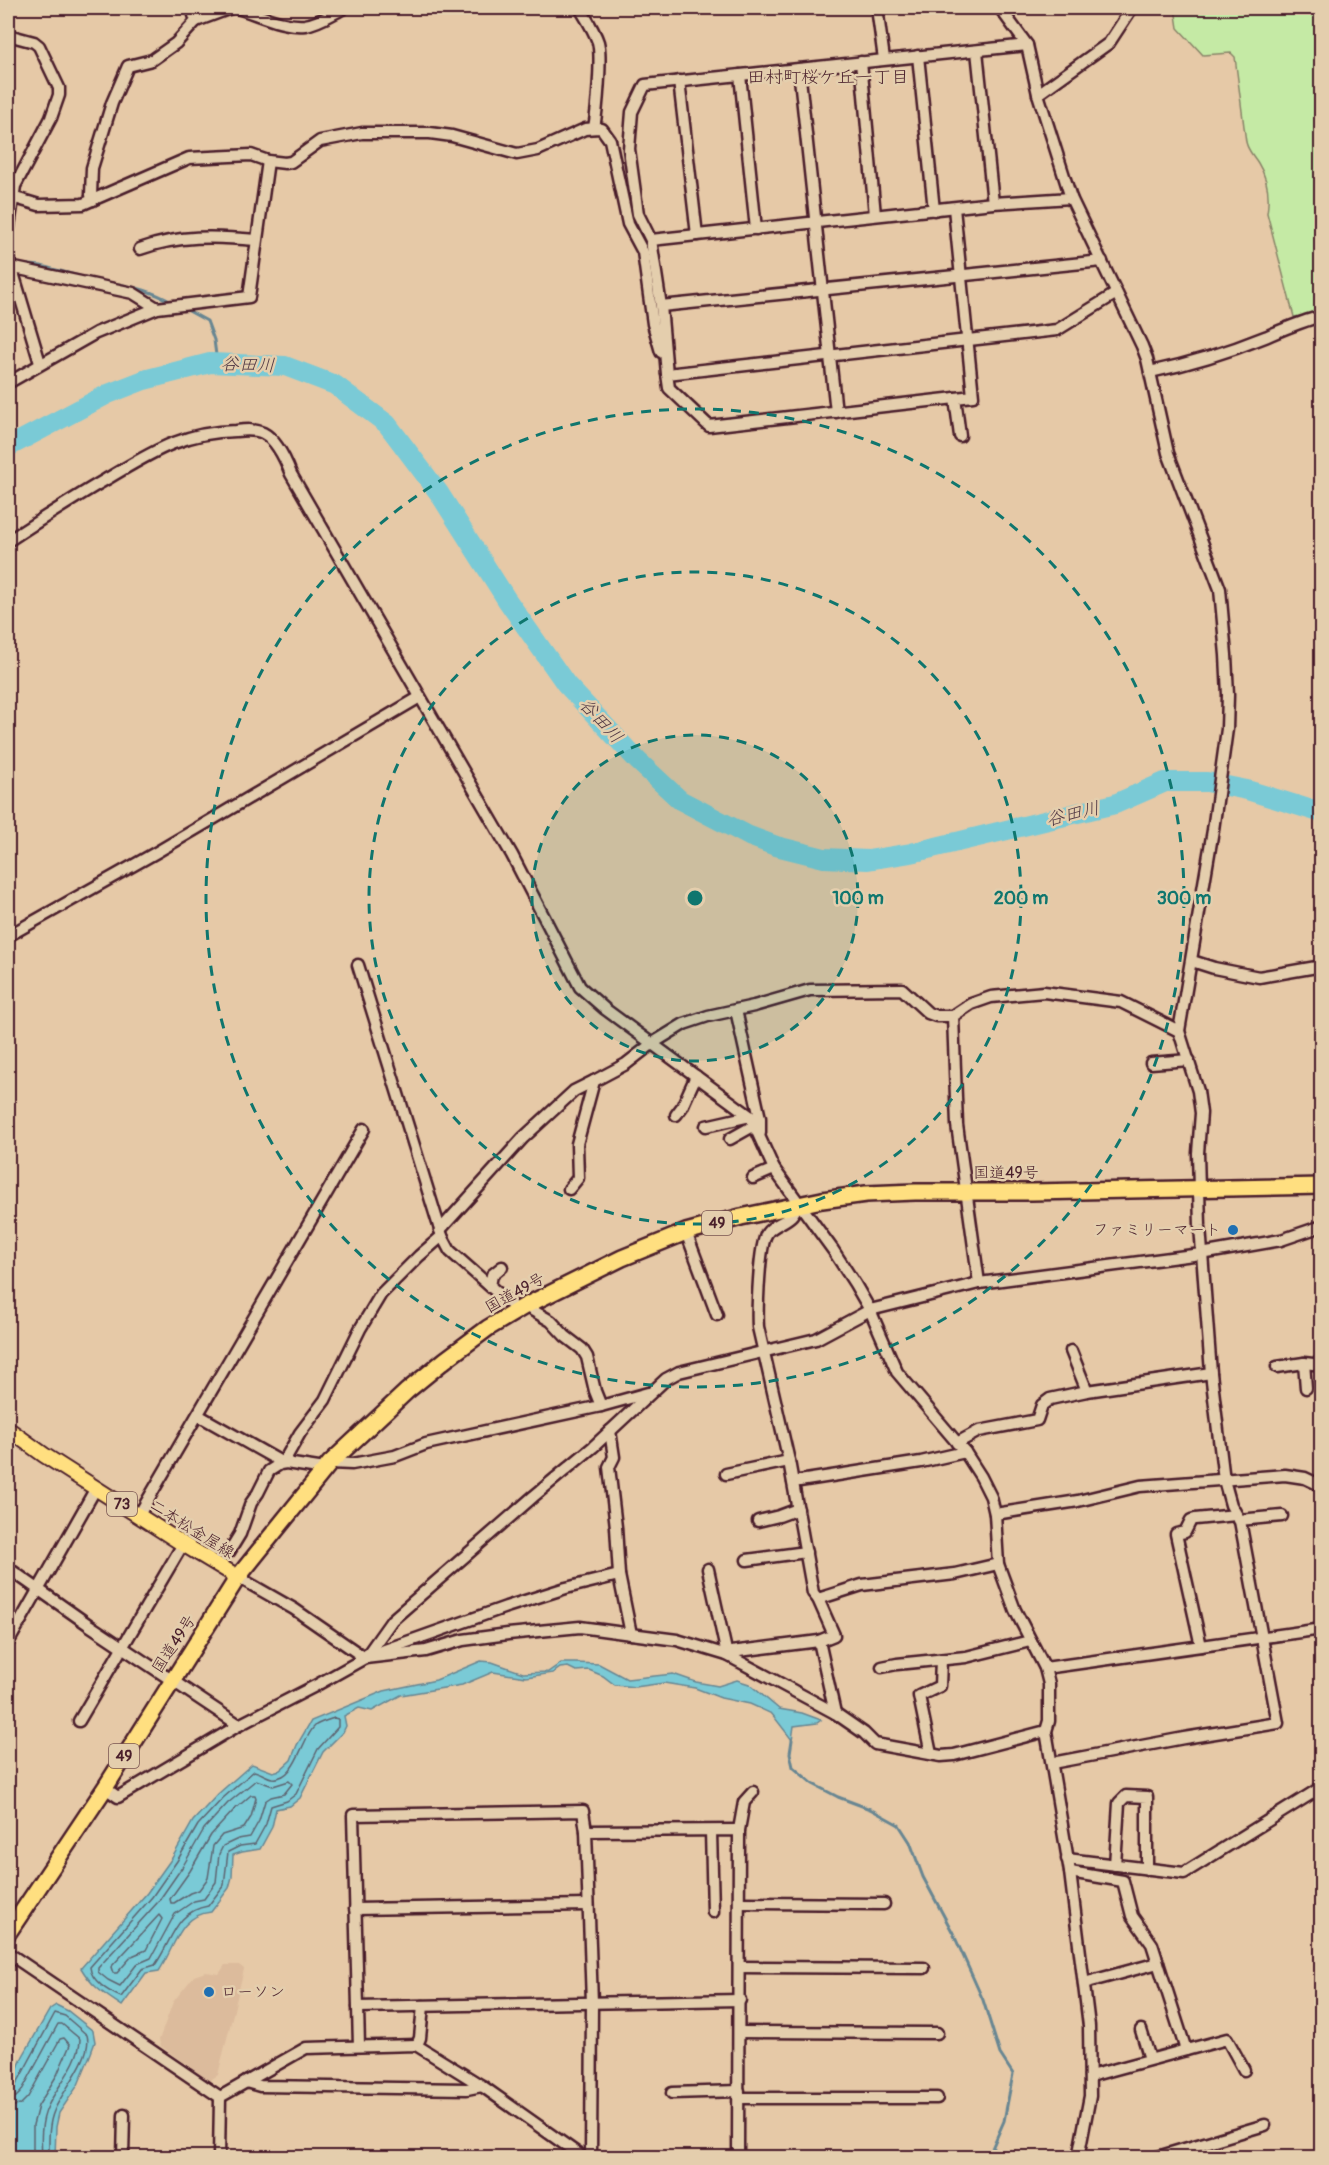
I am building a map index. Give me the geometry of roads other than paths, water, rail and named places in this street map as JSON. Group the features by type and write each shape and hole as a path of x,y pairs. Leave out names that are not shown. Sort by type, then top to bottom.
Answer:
{"highway":[{"name":"国道49号","path":"8,1933 105,1788 238,1577 327,1466 407,1391 445,1360 488,1328 521,1308 622,1258 686,1232 799,1204 866,1194 1322,1186"}],"main road":[{"name":"二本松金屋線","path":"9,1434 238,1577"}],"street":[{"path":"194,8 196,21"},
{"path":"93,200 91,195 92,168 112,103 128,66 152,60 176,43 196,21 231,8"},
{"path":"237,8 287,24 306,25 322,20 344,8"},
{"path":"580,8 599,48 597,109 594,128"},
{"path":"877,8 884,59"},
{"path":"1000,8 1027,45 1038,94 1071,198 1102,261 1115,294 1138,337 1150,372 1168,453 1220,589 1228,695 1227,729 1192,961 1179,1030 1198,1091 1201,1113 1199,1188 1202,1254 1211,1373 1224,1480 1231,1505 1238,1517 1278,1723 1052,1763"},
{"path":"1038,94 1109,43 1131,8"},
{"path":"8,35 34,42 39,46 59,88 59,95 51,118 11,188 8,233"},
{"path":"954,208 974,396 709,426 669,388 661,306 651,240 638,214 629,149 632,112 645,85 1027,45"},
{"path":"977,51 993,203"},
{"path":"918,56 934,210"},
{"path":"861,62 875,215"},
{"path":"799,69 837,411"},
{"path":"740,75 756,229"},
{"path":"679,81 697,235"},
{"path":"11,188 39,205 74,205 93,200 189,158 251,155 285,164 320,141 362,133 430,133 452,136 522,154 538,150 577,131 598,128 606,132 610,140 628,224 643,252 653,324 665,358"},
{"path":"8,383 96,333 157,309 249,297 268,161"},
{"path":"651,240 993,203 1071,198"},
{"path":"140,249 160,242 194,237 220,236 256,240"},
{"path":"9,261 134,293 157,309"},
{"path":"9,261 40,363"},
{"path":"661,306 1102,261"},
{"path":"667,374 1057,330 1115,294"},
{"path":"1150,372 1197,361 1322,316"},
{"path":"955,398 960,436"},
{"path":"8,540 62,505 163,446 192,436 218,431 253,430 265,434 285,459 291,474 513,855 580,987 605,1009 696,1076 755,1125 774,1169 833,1250 870,1310 897,1372 961,1448 986,1486 995,1514 998,1564 1015,1610 1046,1668 1049,1684 1046,1731 1070,1872 1089,2025 1090,2076 1086,2119 1078,2157"},
{"path":"8,936 157,852 420,697"},
{"path":"1192,961 1259,977 1322,966"},
{"path":"358,965 441,1233 450,1251 490,1286 521,1308 551,1321 582,1349 587,1356 601,1406"},
{"path":"283,1463 300,1433 325,1400 360,1329 381,1294 441,1233 523,1138 574,1091 626,1064 652,1043 684,1024 810,990 895,988 902,989 933,1015 942,1017 953,1016 978,1001 1008,995 1044,992 1121,1002 1179,1030"},
{"path":"736,1010 758,1107 755,1125"},
{"path":"953,1016 956,1107 979,1283"},
{"path":"1151,1063 1189,1060"},
{"path":"676,1115 696,1076"},
{"path":"569,1190 578,1178 577,1144 594,1081"},
{"path":"706,1126 755,1125"},
{"path":"730,1139 755,1125"},
{"path":"139,1515 364,1129"},
{"path":"753,1178 774,1169"},
{"path":"727,1655 731,1652 819,1641 834,1635 813,1593 789,1461 758,1327 761,1250 769,1230 790,1217 799,1204"},
{"path":"365,1658 392,1620 610,1431 666,1379 679,1372 816,1339 870,1310 979,1283 1202,1254 1281,1240 1322,1226"},
{"path":"686,1232 717,1315"},
{"path":"490,1286 492,1275 502,1267"},
{"path":"1071,1351 1087,1391"},
{"path":"1277,1367 1304,1363 1322,1365"},
{"path":"1304,1363 1306,1388"},
{"path":"793,1482 921,1462 961,1448 979,1431 1037,1420 1046,1401 1087,1391 1211,1373"},
{"path":"229,1552 240,1534 251,1503 269,1471 283,1463 327,1466 395,1456 426,1444 601,1406 651,1392"},
{"path":"198,1415 283,1463"},
{"path":"610,1431 614,1457 609,1467 619,1575 631,1634"},
{"path":"726,1474 789,1461"},
{"path":"995,1514 1078,1501 1140,1486 1296,1475 1322,1486"},
{"path":"8,1643 96,1488"},
{"path":"758,1521 798,1509"},
{"path":"1201,1646 1176,1534 1185,1532 1191,1520 1195,1519 1282,1516"},
{"path":"80,1721 183,1544"},
{"path":"747,1560 806,1552"},
{"path":"818,1599 862,1585 955,1574 998,1564"},
{"path":"8,1568 239,1725"},
{"path":"708,1569 727,1655"},
{"path":"105,1788 118,1797 239,1725 395,1644 566,1588 619,1575"},
{"path":"238,1577 294,1609 365,1658 426,1651 479,1638 580,1627 677,1640 727,1655 835,1713 864,1733 875,1744 941,1756 954,1755 1046,1731"},
{"path":"1046,1668 1123,1655 1322,1629"},
{"path":"819,1641 835,1713"},
{"path":"882,1667 966,1657 1030,1641"},
{"path":"931,1754 919,1695 940,1686 941,1660"},
{"path":"1067,1858 1184,1873 1322,1787"},
{"path":"738,2157 740,1830 744,1802 753,1792"},
{"path":"1115,1864 1119,1803 1126,1796 1147,1797 1147,1869"},
{"path":"359,2046 353,1815 583,1811 586,1831 592,2003 591,2157"},
{"path":"586,1831 740,1830"},
{"path":"711,1831 713,1912"},
{"path":"1070,1872 1123,1881 1132,1916 1152,1944 1186,2050"},
{"path":"740,1903 884,1904"},
{"path":"355,1910 588,1905"},
{"path":"8,1953 220,2097"},
{"path":"1084,1983 1158,1963"},
{"path":"740,1967 924,1968"},
{"path":"358,2007 740,2000"},
{"path":"417,2045 420,2038 423,2006"},
{"path":"1141,2030 1150,2060"},
{"path":"740,2032 937,2033"},
{"path":"1090,2076 1227,2039 1244,2070"},
{"path":"220,2097 306,2048 417,2045 482,2086 584,2157"},
{"path":"246,2082 260,2086 467,2089 482,2086"},
{"path":"672,2093 937,2098"},
{"path":"219,2157 220,2097"},
{"path":"123,2157 124,2115"},
{"path":"1154,2157 1265,2125"}],"water":[{"path":"481,1661 492,1662 523,1673 548,1672 561,1663 575,1663 599,1664 627,1679 673,1674 696,1682 718,1686 737,1680 749,1684 779,1709 802,1713 821,1720 817,1723 794,1726 792,1740 772,1714 750,1704 721,1698 695,1688 664,1683 635,1687 615,1685 589,1670 576,1671 568,1667 560,1668 553,1673 526,1677 493,1672 462,1685 401,1695 372,1711 359,1708 344,1716 346,1726 343,1732 323,1752 300,1798 290,1806 276,1809 272,1827 260,1849 233,1855 229,1888 211,1912 200,1914 185,1926 159,1971 146,1973 122,2006 90,1981 81,1968 147,1893 172,1858 193,1821 218,1794 252,1764 273,1772 280,1770 291,1760 311,1721 384,1691 436,1680"},
{"path":"56,2005 68,2011 93,2031 95,2042 78,2085 59,2113 55,2157 8,2157 8,2091 23,2056 50,2009"}],"waterway":[{"path":"18,264 41,266 79,276"},
{"path":"112,283 144,290 173,303"},
{"path":"185,309 207,321 214,340 217,363"},
{"name":"谷田川","path":"8,447 108,394 144,380 210,363 285,366 335,385 387,424 439,493 507,600 566,684 638,761 680,800 749,836 776,846 824,858 868,860 911,853 1115,804 1165,782 1207,782 1247,790 1322,813"},
{"path":"792,1740 790,1753 793,1767 813,1784 838,1797 870,1809 899,1825 910,1842 923,1877 953,1933 983,2000 1000,2054 1013,2074 1004,2121 990,2158"}],"place":[{"name":"ファミリーマート","path":"1233,1230"},
{"name":"ローソン","path":"209,1992"}],"district":[{"name":"田村町桜ケ丘一丁目","path":"828,77"}]}
